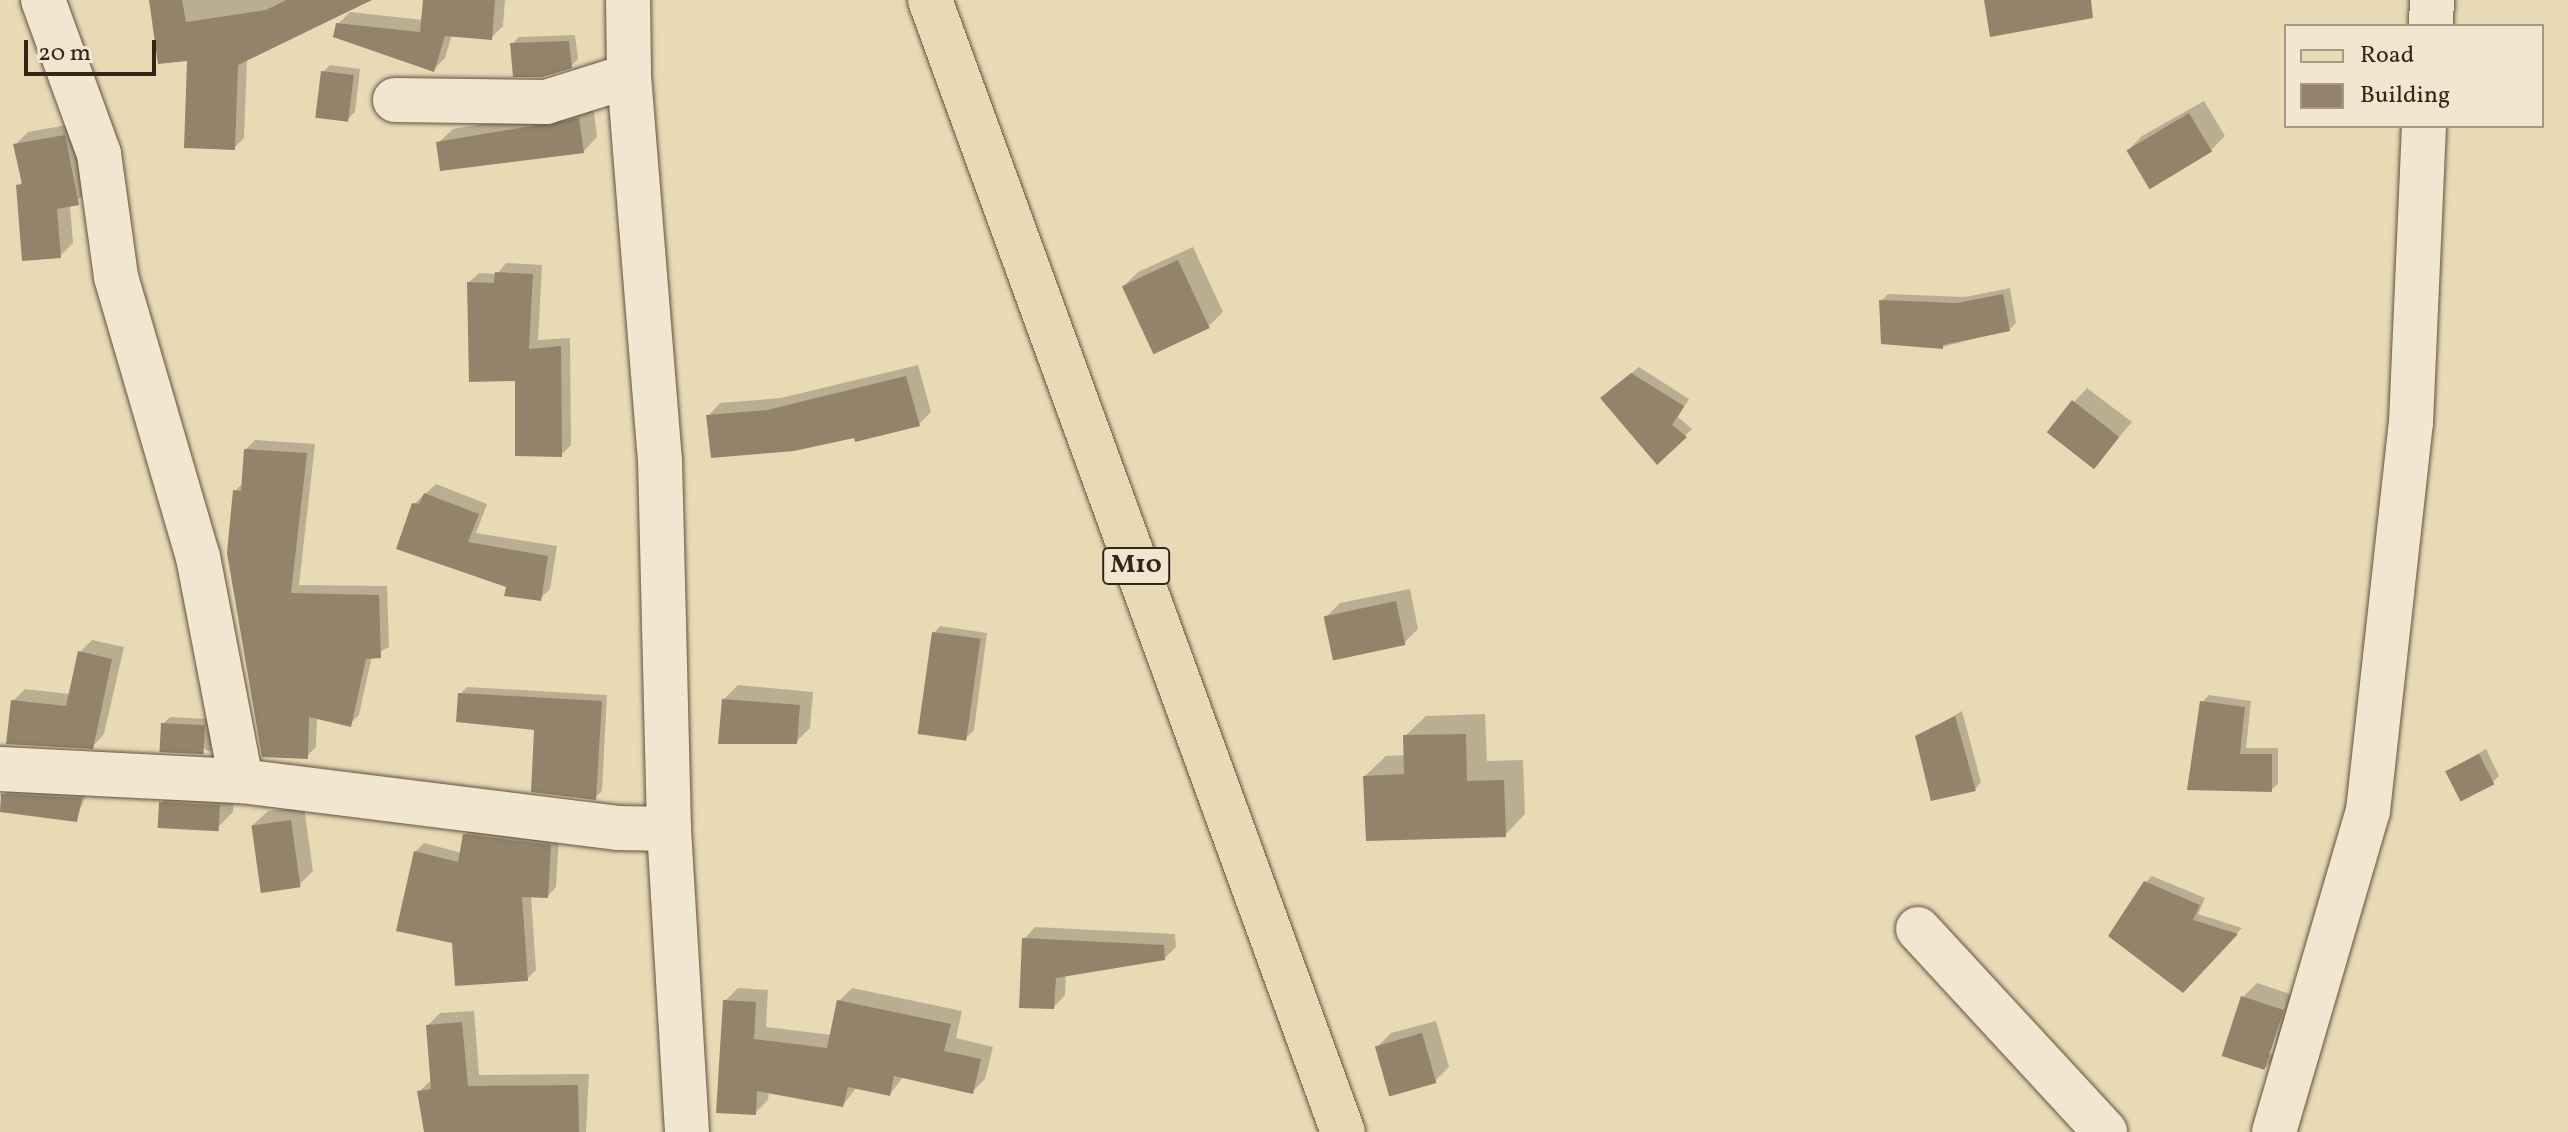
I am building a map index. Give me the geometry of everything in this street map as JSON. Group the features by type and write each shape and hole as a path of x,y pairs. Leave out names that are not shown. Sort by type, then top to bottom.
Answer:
{"main road":[{"name":"M10","path":"930,0 1343,1132"}],"street":[{"path":"43,0 99,154 116,277 198,557 241,781"},
{"path":"628,0 629,76 660,460 669,829 687,1132"},
{"path":"2431,24 2432,0"},
{"path":"395,100 546,102 629,76"},
{"path":"2274,1132 2368,811 2411,423 2424,128"},
{"path":"0,769 241,781 619,828 669,829"},
{"path":"1918,929 2105,1132"}],"building":[{"path":"149,0 182,0 186,22 266,10 286,0 372,0 238,65 235,150 184,148 187,61 158,64"},
{"path":"423,0 495,0 492,40 445,36 434,72 333,37 336,23 420,32"},
{"path":"1984,0 2091,0 2093,18 1990,37"},
{"path":"569,41 572,68 542,77 513,77 510,43"},
{"path":"321,71 354,75 348,122 315,118"},
{"path":"2189,113 2212,152 2150,189 2126,151"},
{"path":"579,118 584,153 440,171 436,142"},
{"path":"65,135 79,205 57,209 61,258 22,261 16,185 22,184 13,144"},
{"path":"1178,260 1210,328 1154,354 1122,286"},
{"path":"495,272 533,274 529,349 561,346 562,457 515,456 515,381 469,382 467,282 494,283"},
{"path":"2003,294 2010,331 1943,345 1943,349 1881,344 1879,300 1957,303"},
{"path":"1631,373 1684,406 1672,425 1687,437 1657,465 1600,398"},
{"path":"906,376 920,426 855,442 854,438 794,451 711,458 706,415 767,410"},
{"path":"2072,400 2119,437 2094,469 2047,432"},
{"path":"244,449 307,453 291,593 379,595 381,658 366,659 351,727 309,717 308,759 262,757 227,553 233,490 241,491"},
{"path":"424,493 479,514 468,542 548,556 541,601 504,596 506,587 396,549 412,503 419,504"},
{"path":"1396,601 1405,645 1333,660 1324,616"},
{"path":"932,632 981,639 966,741 918,734"},
{"path":"78,651 112,659 93,749 6,744 11,700 66,706"},
{"path":"458,693 602,701 596,800 531,792 534,730 456,722"},
{"path":"722,699 800,705 797,744 718,744"},
{"path":"2200,701 2245,707 2240,754 2272,754 2272,792 2187,790"},
{"path":"1955,716 1976,791 1931,801 1915,736"},
{"path":"161,723 205,725 203,754 159,752"},
{"path":"1466,734 1467,781 1504,780 1506,837 1366,841 1363,776 1404,774 1403,735"},
{"path":"2479,754 2494,784 2461,802 2445,771"},
{"path":"1,794 82,798 77,822 0,812"},
{"path":"159,802 220,805 219,831 158,828"},
{"path":"291,820 300,887 261,893 251,826"},
{"path":"463,834 551,845 548,898 522,897 528,981 455,986 452,943 396,931 414,851 458,862"},
{"path":"2144,881 2200,905 2193,920 2238,934 2183,993 2108,936"},
{"path":"1022,938 1164,945 1165,960 1056,978 1054,1009 1019,1008"},
{"path":"2241,996 2284,1010 2264,1070 2222,1056"},
{"path":"723,1000 756,1002 754,1039 827,1048 837,1000 951,1024 944,1051 981,1059 973,1094 894,1076 890,1096 848,1087 843,1107 757,1091 756,1115 716,1113"},
{"path":"462,1022 468,1086 578,1085 579,1132 424,1132 417,1091 431,1089 426,1025"},
{"path":"1422,1033 1436,1083 1389,1096 1375,1047"}]}
